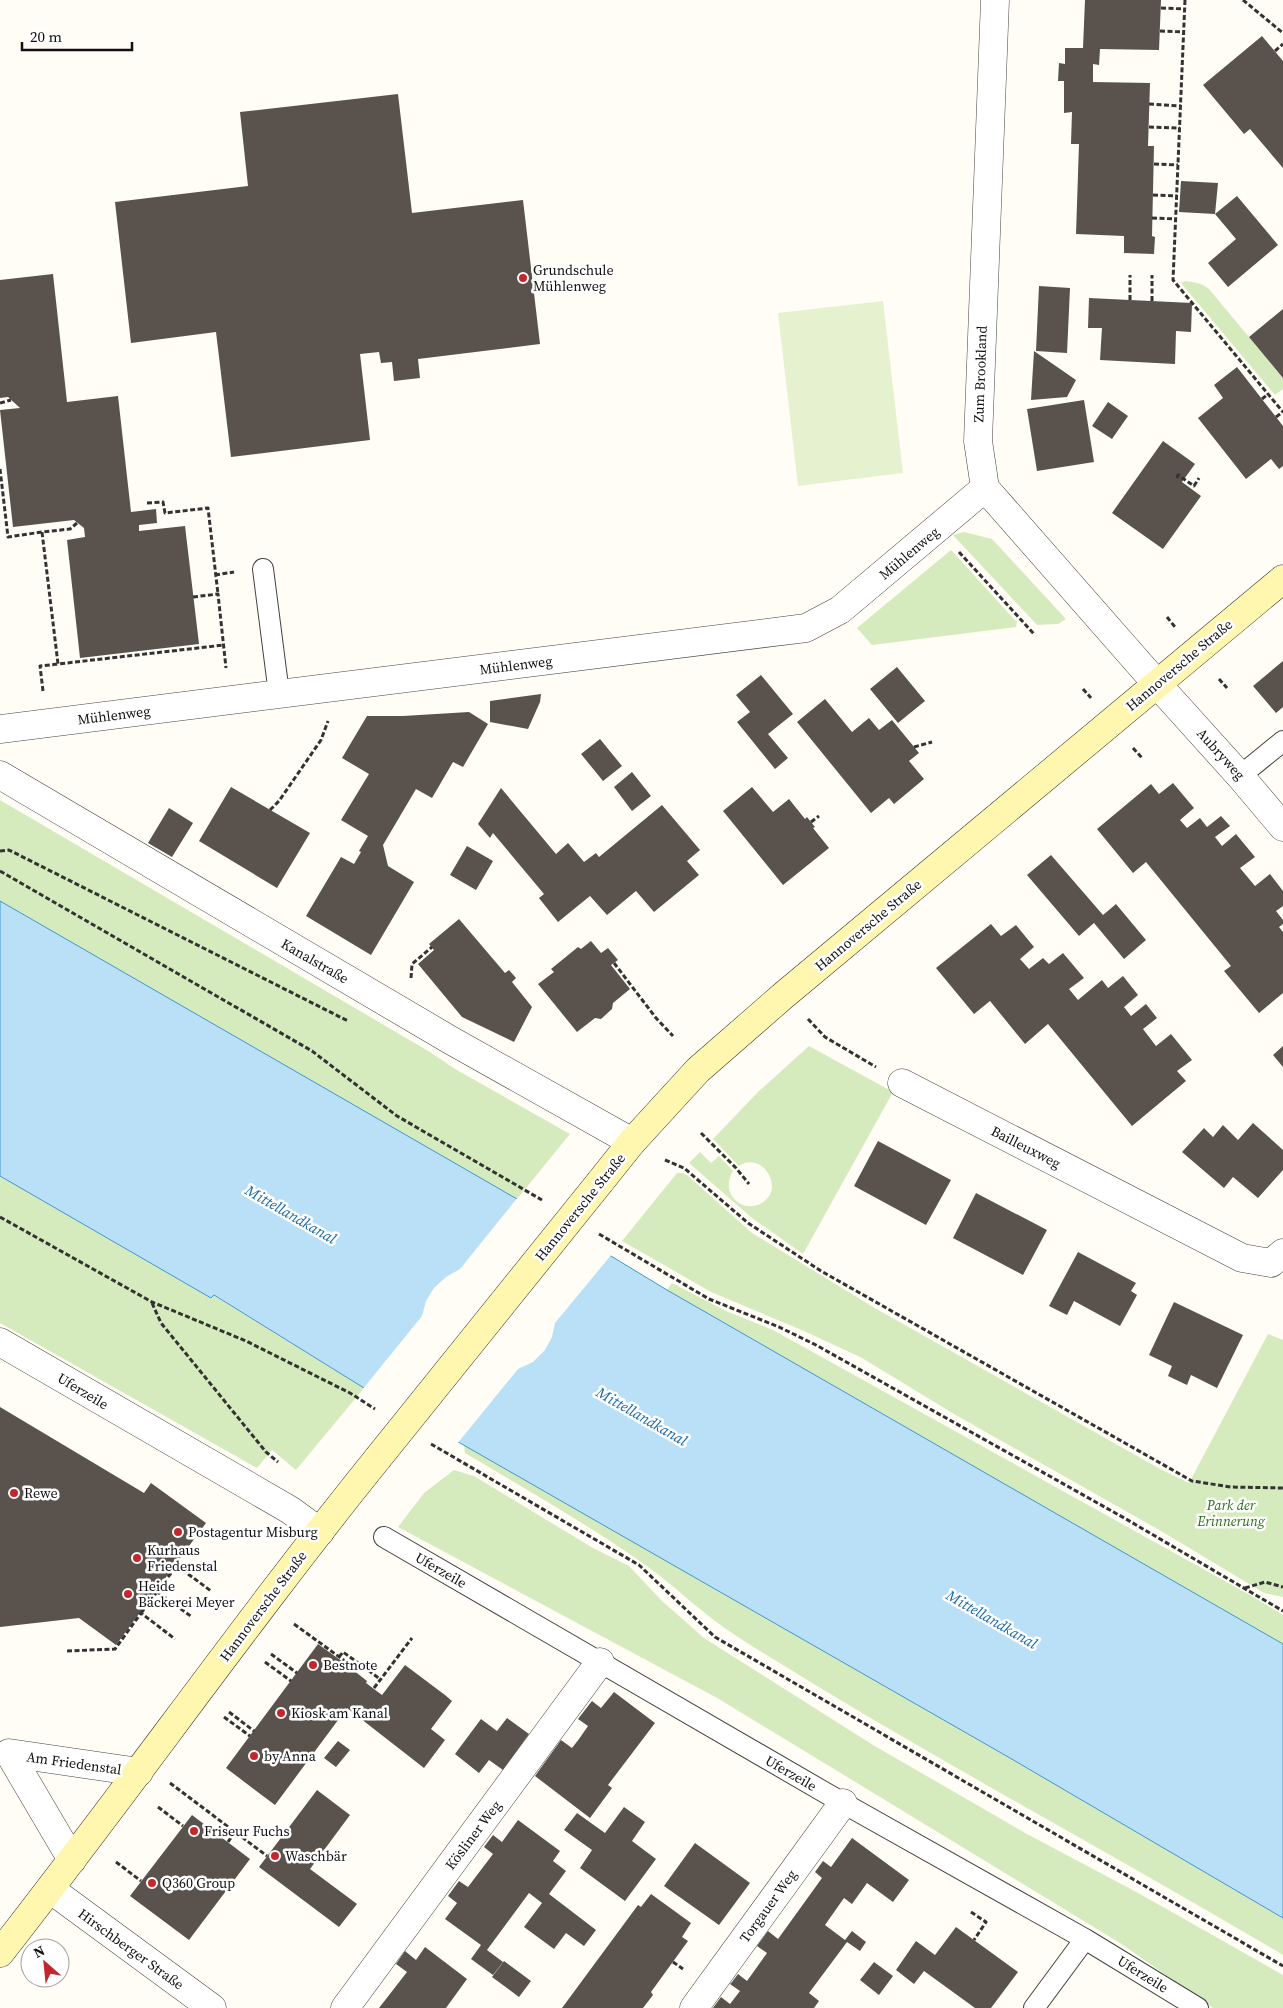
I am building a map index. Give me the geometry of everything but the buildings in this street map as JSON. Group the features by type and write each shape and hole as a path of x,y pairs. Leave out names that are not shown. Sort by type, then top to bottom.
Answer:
{"main road":[{"name":"Hannoversche Straße","path":"0,1953 378,1458 632,1142 698,1070 784,995 1283,579"}],"street":[{"name":"Zum Brookland","path":"985,488 978,441 995,0"},
{"path":"985,488 1157,684"},
{"name":"Mühlenweg","path":"0,729 806,628 840,610 985,488"},
{"name":"Aubryweg","path":"1157,684 1283,827"},
{"name":"Kanalstraße","path":"0,775 443,1036 632,1142"},
{"name":"Bailleuxweg","path":"902,1083 1242,1258 1271,1263 1283,1253"},
{"name":"Uferzeile","path":"0,1342 290,1510 320,1532"},
{"name":"Kösliner Weg","path":"345,2008 600,1662"},
{"name":"Am Friedenstal","path":"4,1752 139,1772"},
{"name":"Am Friedenstal","path":"4,1752 72,1860"},
{"name":"Torgauer Weg","path":"694,2008 843,1804"},
{"name":"Hirschberger Straße","path":"50,1889 212,2008"}],"lane":[{"path":"263,569 279,694"},
{"path":"1240,776 1283,741"},
{"name":"Uferzeile","path":"384,1537 843,1804 1086,1939 1198,2008"},
{"path":"1034,2008 1086,1939"}],"path":[{"path":"1185,0 1173,280 1283,412 1276,417"},
{"path":"1243,0 1283,34"},
{"path":"1161,8 1185,9"},
{"path":"1160,31 1184,32"},
{"path":"1275,51 1283,44"},
{"path":"1149,104 1181,106"},
{"path":"1149,127 1180,128"},
{"path":"1154,164 1178,165"},
{"path":"1153,195 1177,196"},
{"path":"1152,218 1176,219"},
{"path":"1130,275 1130,300"},
{"path":"1152,275 1152,301"},
{"path":"1262,399 1268,394"},
{"path":"0,403 11,400"},
{"path":"0,469 8,537 70,529 77,523"},
{"path":"1176,478 1178,475 1194,486 1199,478"},
{"path":"147,503 163,502 165,513 208,508 225,659"},
{"path":"42,532 58,664"},
{"path":"957,549 1034,634"},
{"path":"193,597 218,594"},
{"path":"1167,617 1177,630"},
{"path":"43,694 40,666 224,645"},
{"path":"1219,679 1227,688"},
{"path":"1083,689 1093,700"},
{"path":"270,810 279,801 322,740 328,721"},
{"path":"914,747 932,742"},
{"path":"1133,748 1143,759"},
{"path":"811,822 819,816"},
{"path":"0,851 9,850 352,1023"},
{"path":"0,871 312,1051 397,1116 544,1201"},
{"path":"410,981 412,964 432,947"},
{"path":"614,963 656,1018 673,1036"},
{"path":"784,995 825,1037 902,1083"},
{"path":"700,1133 736,1168 749,1184"},
{"path":"665,1160 684,1168 748,1223 822,1271 1192,1481 1231,1487 1283,1488"},
{"path":"0,1217 152,1302 246,1341 350,1393"},
{"path":"593,1230 709,1299 816,1344 1283,1611"},
{"path":"152,1302 161,1323 266,1452"},
{"path":"454,1458 639,1565 715,1637 1283,1966"},
{"path":"67,1651 115,1648 176,1565 211,1591"},
{"path":"1244,1588 1265,1582 1283,1586"},
{"path":"157,1591 192,1617"},
{"path":"141,1613 175,1638"},
{"path":"294,1624 348,1664 347,1666"},
{"path":"374,1688 412,1638"},
{"path":"339,1657 343,1652 380,1680"},
{"path":"272,1654 297,1673"},
{"path":"265,1662 291,1681"},
{"path":"229,1712 254,1731"},
{"path":"224,1717 250,1736"},
{"path":"139,1772 168,1782 267,1856"},
{"path":"158,1807 183,1826"},
{"path":"228,1842 235,1832"},
{"path":"116,1862 141,1881"},
{"path":"966,1908 986,1922 974,1940"}],"green space":[{"path":"1185,281 1201,284 1209,289 1283,378 1283,389 1275,395 1181,283"},
{"path":"883,301 903,473 798,486 778,313"},
{"path":"964,532 992,539 1066,619 1058,624 1037,625 953,535"},
{"path":"951,550 1017,622 1016,627 872,645 857,628"},
{"path":"0,800 430,1052 455,1069 570,1134 517,1199 0,901"},
{"path":"809,1046 893,1092 803,1254 752,1218 689,1163 700,1152 711,1163 719,1156 733,1171 729,1180 729,1189 736,1201 743,1205 752,1206 760,1204 768,1198 772,1182 769,1174 756,1163 739,1166 713,1139 758,1092"},
{"name":"Park der Erinnerung","path":"677,1173 687,1175 752,1233 873,1307 1162,1470 1189,1483 1268,1334 1283,1340 1283,1597 1264,1593 1161,1531 954,1414 862,1358 804,1331 711,1292 622,1241"},
{"path":"0,1176 211,1298 213,1295 364,1388 296,1470 272,1450 257,1468 0,1323"},
{"path":"672,1283 726,1311 773,1330 1250,1595 1283,1615 1283,1644 667,1290"},
{"path":"464,1445 1010,1758 1283,1918 1283,1955 875,1721 741,1639 713,1620 661,1577 614,1543 465,1453"},
{"path":"454,1470 474,1476 593,1548 629,1566 662,1601 704,1638 873,1745 1027,1834 1140,1894 1283,1975 1283,2008 1213,2008 1120,1943 719,1699 398,1527 424,1493"}],"water":[{"name":"Mittellandkanal","path":"0,901 517,1199 667,1290 1283,1644 1283,1918 1010,1758 364,1388 214,1295 211,1298 0,1176"}],"pier":[{"path":"518,1197 612,1254 555,1323 552,1337 545,1350 533,1362 518,1369 457,1444 362,1390 422,1316 426,1301 434,1288 446,1277 460,1269"}],"place":[{"name":"Grundschule Mühlenweg","path":"523,278"},
{"name":"Rewe","path":"14,1493"},
{"name":"Postagentur Misburg","path":"178,1532"},
{"name":"Kurhaus Friedenstal","path":"137,1558"},
{"name":"Heide Bäckerei Meyer","path":"128,1594"},
{"name":"Bestnote","path":"313,1665"},
{"name":"Kiosk am Kanal","path":"281,1713"},
{"name":"by Anna","path":"254,1756"},
{"name":"Friseur Fuchs","path":"194,1831"},
{"name":"Waschbär","path":"275,1856"},
{"name":"Q360 Group","path":"152,1883"}]}
